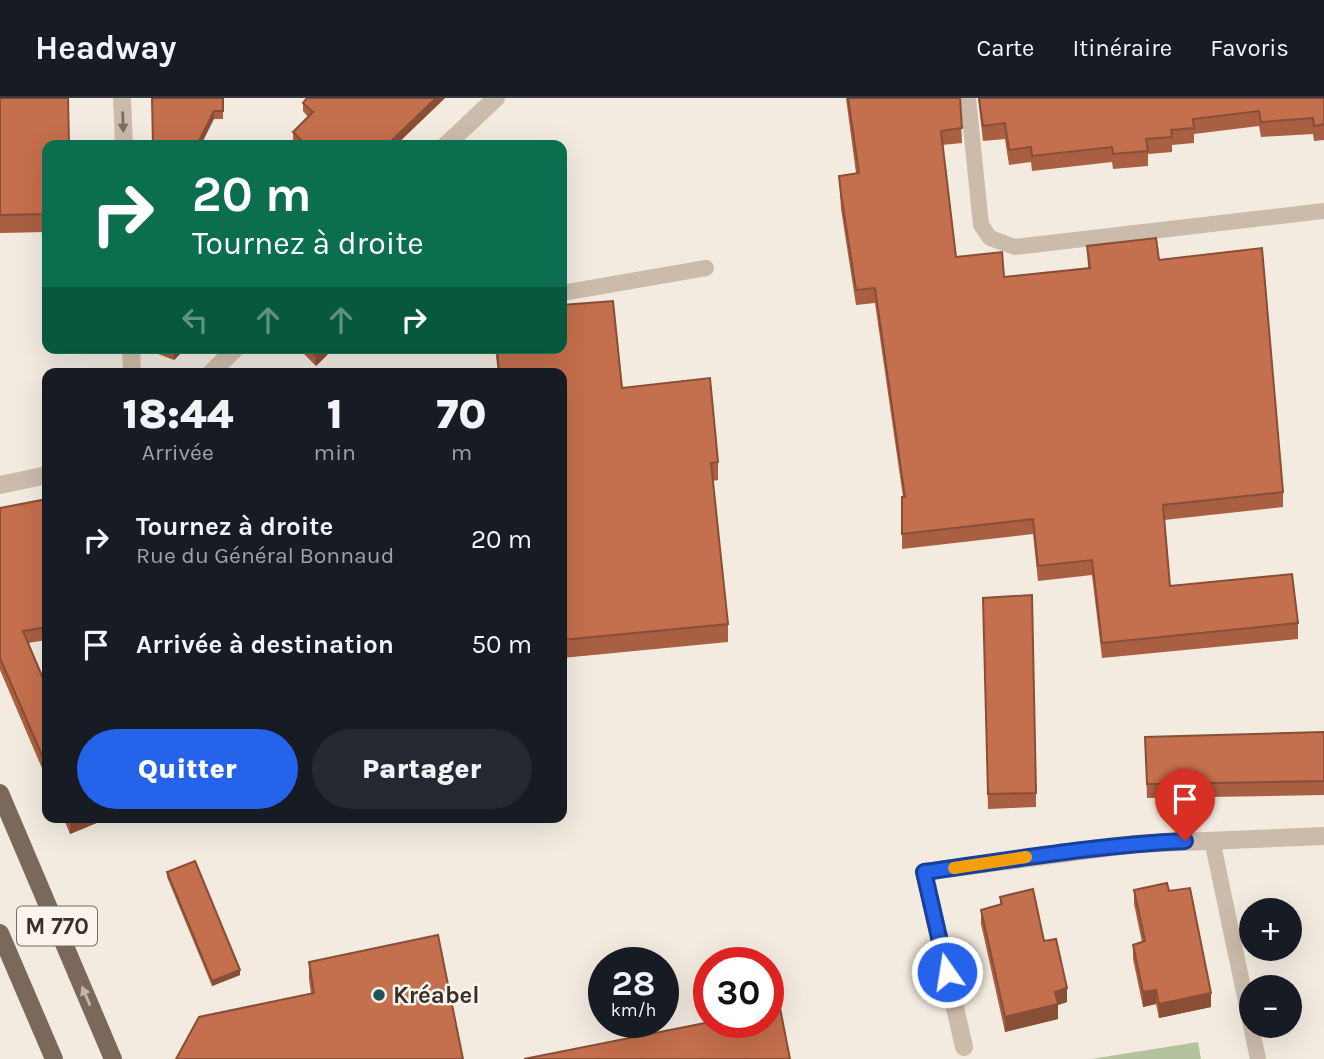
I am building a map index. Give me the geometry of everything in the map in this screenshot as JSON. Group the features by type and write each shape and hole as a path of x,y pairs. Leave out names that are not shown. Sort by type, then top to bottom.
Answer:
{"main road":[{"name":"M 770","path":"0,793 113,1059"},
{"name":"M 770","path":"0,933 54,1059"}],"street":[{"path":"122,98 124,140"},
{"path":"451,140 496,98"},
{"path":"216,368 230,354"},
{"path":"0,485 42,476"},
{"path":"964,1047 924,872 1135,844 1324,836"}],"lane":[{"path":"968,98 981,225 990,238 1015,247 1324,211"},
{"path":"567,292 706,268"},
{"path":"1212,840 1258,1059"}],"green space":[{"path":"1198,1042 1201,1059 1091,1059"}],"building":[{"path":"0,98 68,98 69,140 42,140 42,214 0,215"},
{"path":"152,98 223,98 223,111 214,111 200,140 153,140"},
{"path":"307,98 436,98 392,140 301,140 293,132 313,112 303,103"},
{"path":"848,98 960,98 962,128 941,131 956,257 1002,252 1004,277 1090,268 1087,246 1156,238 1159,260 1262,248 1283,492 1163,505 1170,586 1292,574 1298,623 1102,643 1092,560 1038,566 1033,519 902,534 902,497 905,497 875,288 856,290 841,194 839,176 859,173"},
{"path":"979,98 1324,98 1324,124 1314,126 1313,118 1261,122 1259,111 1193,119 1194,128 1171,130 1172,137 1146,139 1148,151 1113,154 1112,147 1032,156 1031,147 1009,150 1005,123 983,126"},
{"path":"613,301 622,388 710,378 718,462 711,463 728,624 567,640 567,368 499,368 497,354 567,354 567,305"},
{"path":"42,500 42,628 23,631 42,676 42,755 0,658 0,508"},
{"path":"1032,595 1036,793 988,794 983,598"},
{"path":"1324,732 1324,781 1147,784 1145,737"},
{"path":"195,861 240,970 212,981 167,872"},
{"path":"1167,883 1169,891 1190,888 1211,993 1159,1004 1156,990 1143,992 1133,945 1145,941 1134,890"},
{"path":"1033,889 1044,941 1056,939 1067,988 1055,992 1058,1004 1005,1017 981,910 1002,904 1000,897"},
{"path":"438,935 463,1059 176,1059 199,1017 314,993 309,962"},
{"path":"693,1025 693,1038 784,1038 784,1028 790,1059 524,1059 630,1038 679,1038 679,1028"}],"slow traffic":[{"path":"954,868 1026,857"}],"place":[{"name":"Kréabel","path":"379,995"}],"route":[{"path":"947,972 924,872 1049,853 1185,841"}]}
